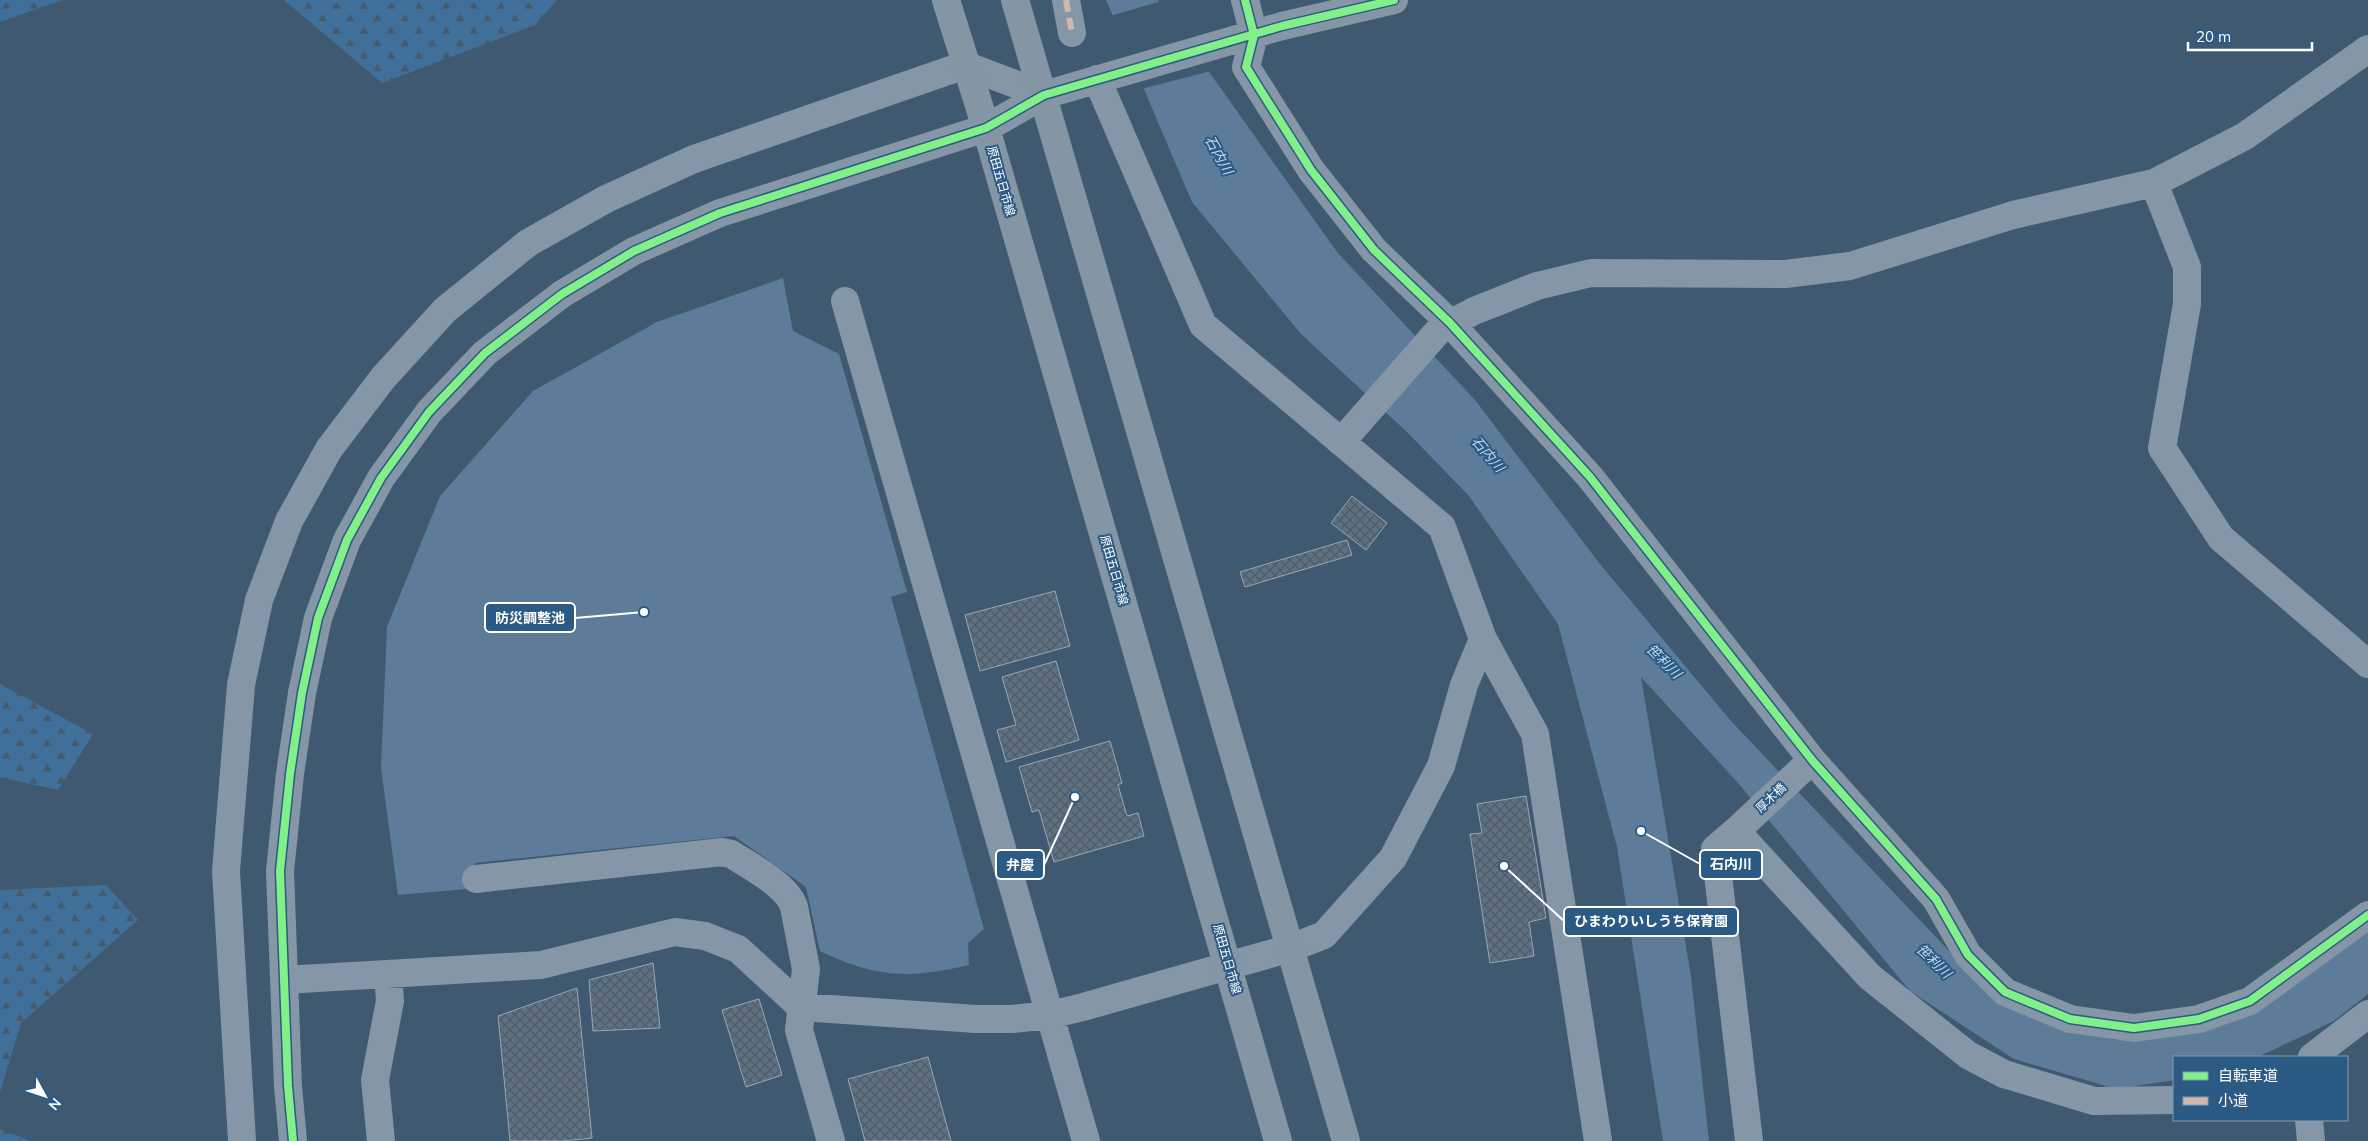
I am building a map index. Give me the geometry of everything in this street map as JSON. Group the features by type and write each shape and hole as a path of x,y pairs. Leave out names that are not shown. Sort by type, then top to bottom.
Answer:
{"main road":[{"name":"原田五日市線","path":"946,0 986,128 1278,1141"},
{"path":"1015,0 1346,1141"}],"street":[{"path":"1066,0 1072,33"},
{"path":"1245,0 1254,35 1246,67 1311,170 1374,250 1590,477 1806,765 1936,899 1968,955 2005,992 2070,1019 2134,1028 2199,1019 2250,1001 2368,916"},
{"path":"294,1141 288,1086 280,871 290,774 318,618 346,540 381,478 429,412 485,353 562,294 634,251 720,213 986,128 1044,95 1228,44 1254,35 1394,0"},
{"path":"1341,442 1445,326 1537,286 1591,273 1785,274 1850,266 2013,215 2154,183 2245,136 2368,49"},
{"path":"242,1141 226,872 241,685 259,600 289,521 329,449 383,378 445,310 528,244 606,199 694,159 965,65 1044,95"},
{"path":"1104,77 1203,325 1442,527 1483,639 1535,734 1598,1141"},
{"path":"2154,183 2188,267 2187,304 2162,448 2221,538 2368,664"},
{"path":"845,301 1086,1141"},
{"path":"284,980 541,965 675,932 705,936 738,949 801,1007 1012,1019 1050,1015 1083,1007 1229,966 1291,948 1324,935 1393,858 1441,766 1464,685 1483,639"},
{"name":"厚木橋","path":"1750,1141 1715,849 1806,765"},
{"path":"1739,828 1870,977 1968,1055 2004,1074 2094,1101 2173,1100"},
{"path":"476,879 722,852 731,854 783,890 792,900 806,969 799,1030 831,1141"},
{"path":"381,1141 375,1080 390,1001 388,974"},
{"path":"2313,1056 2368,1014"},
{"path":"2309,1121 2311,1141"}],"green space":[{"path":"0,0 62,0 0,22"},
{"path":"284,0 557,0 535,25 382,83"},
{"path":"0,684 93,734 58,790 0,777"},
{"path":"106,885 138,920 21,1023 0,1092 0,890"},
{"path":"0,1129 30,1141 0,1141"}],"water":[{"name":"笹利川","path":"1106,0 1158,0 1337,252 1475,400 1600,564 1731,721 1970,973 2024,1014 2115,1040 2194,1032 2368,928 2368,994 2334,1021 2260,1056 2173,1056 2173,1080 2116,1089 2014,1059 1910,991 1739,784 1641,677 1691,976 1709,1141 1663,1141 1617,847 1558,624 1469,496 1408,433 1301,334 1192,202"},
{"path":"783,278 793,331 839,354 907,592 891,597 984,929 968,943 969,965 928,973 893,973 858,967 820,951 806,887 734,836 475,863 477,888 398,895 381,768 387,627 440,496 533,391 657,322"}],"pier":[{"path":"1162,1 1211,71 1141,89 1110,16"}],"building":[{"path":"1352,496 1387,523 1366,550 1331,523"},
{"path":"1347,540 1352,555 1245,587 1240,572"},
{"path":"1055,591 1070,646 980,671 965,615"},
{"path":"1056,661 1079,740 1006,762 997,730 1016,725 1002,677"},
{"path":"1110,741 1122,783 1118,785 1127,816 1138,813 1144,836 1054,862 1039,810 1032,812 1019,767"},
{"path":"1526,796 1546,918 1529,922 1534,956 1490,963 1470,834 1482,833 1477,804"},
{"path":"653,963 660,1028 593,1031 589,980"},
{"path":"577,988 592,1138 563,1141 510,1141 498,1016"},
{"path":"759,999 782,1075 746,1087 722,1010"},
{"path":"928,1057 951,1141 865,1141 848,1079"}],"marked path":[{"path":"1066,0 1072,33"}],"cycle path":[{"path":"1245,0 1254,35 1246,67 1311,170 1374,250 1450,323 1590,477 1812,760 1936,899 1968,955 2005,992 2070,1019 2134,1028 2199,1019 2250,1001 2368,915"},
{"path":"293,1141 288,1086 280,871 290,774 302,693 318,618 347,540 381,478 429,412 485,353 562,294 634,251 720,213 986,128 1044,95 1282,26 1394,0"}],"place":[{"name":"防災調整池","path":"644,612"},
{"name":"弁慶","path":"1075,797"},
{"name":"石内川","path":"1641,831"},
{"name":"ひまわりいしうち保育園","path":"1504,866"}]}
